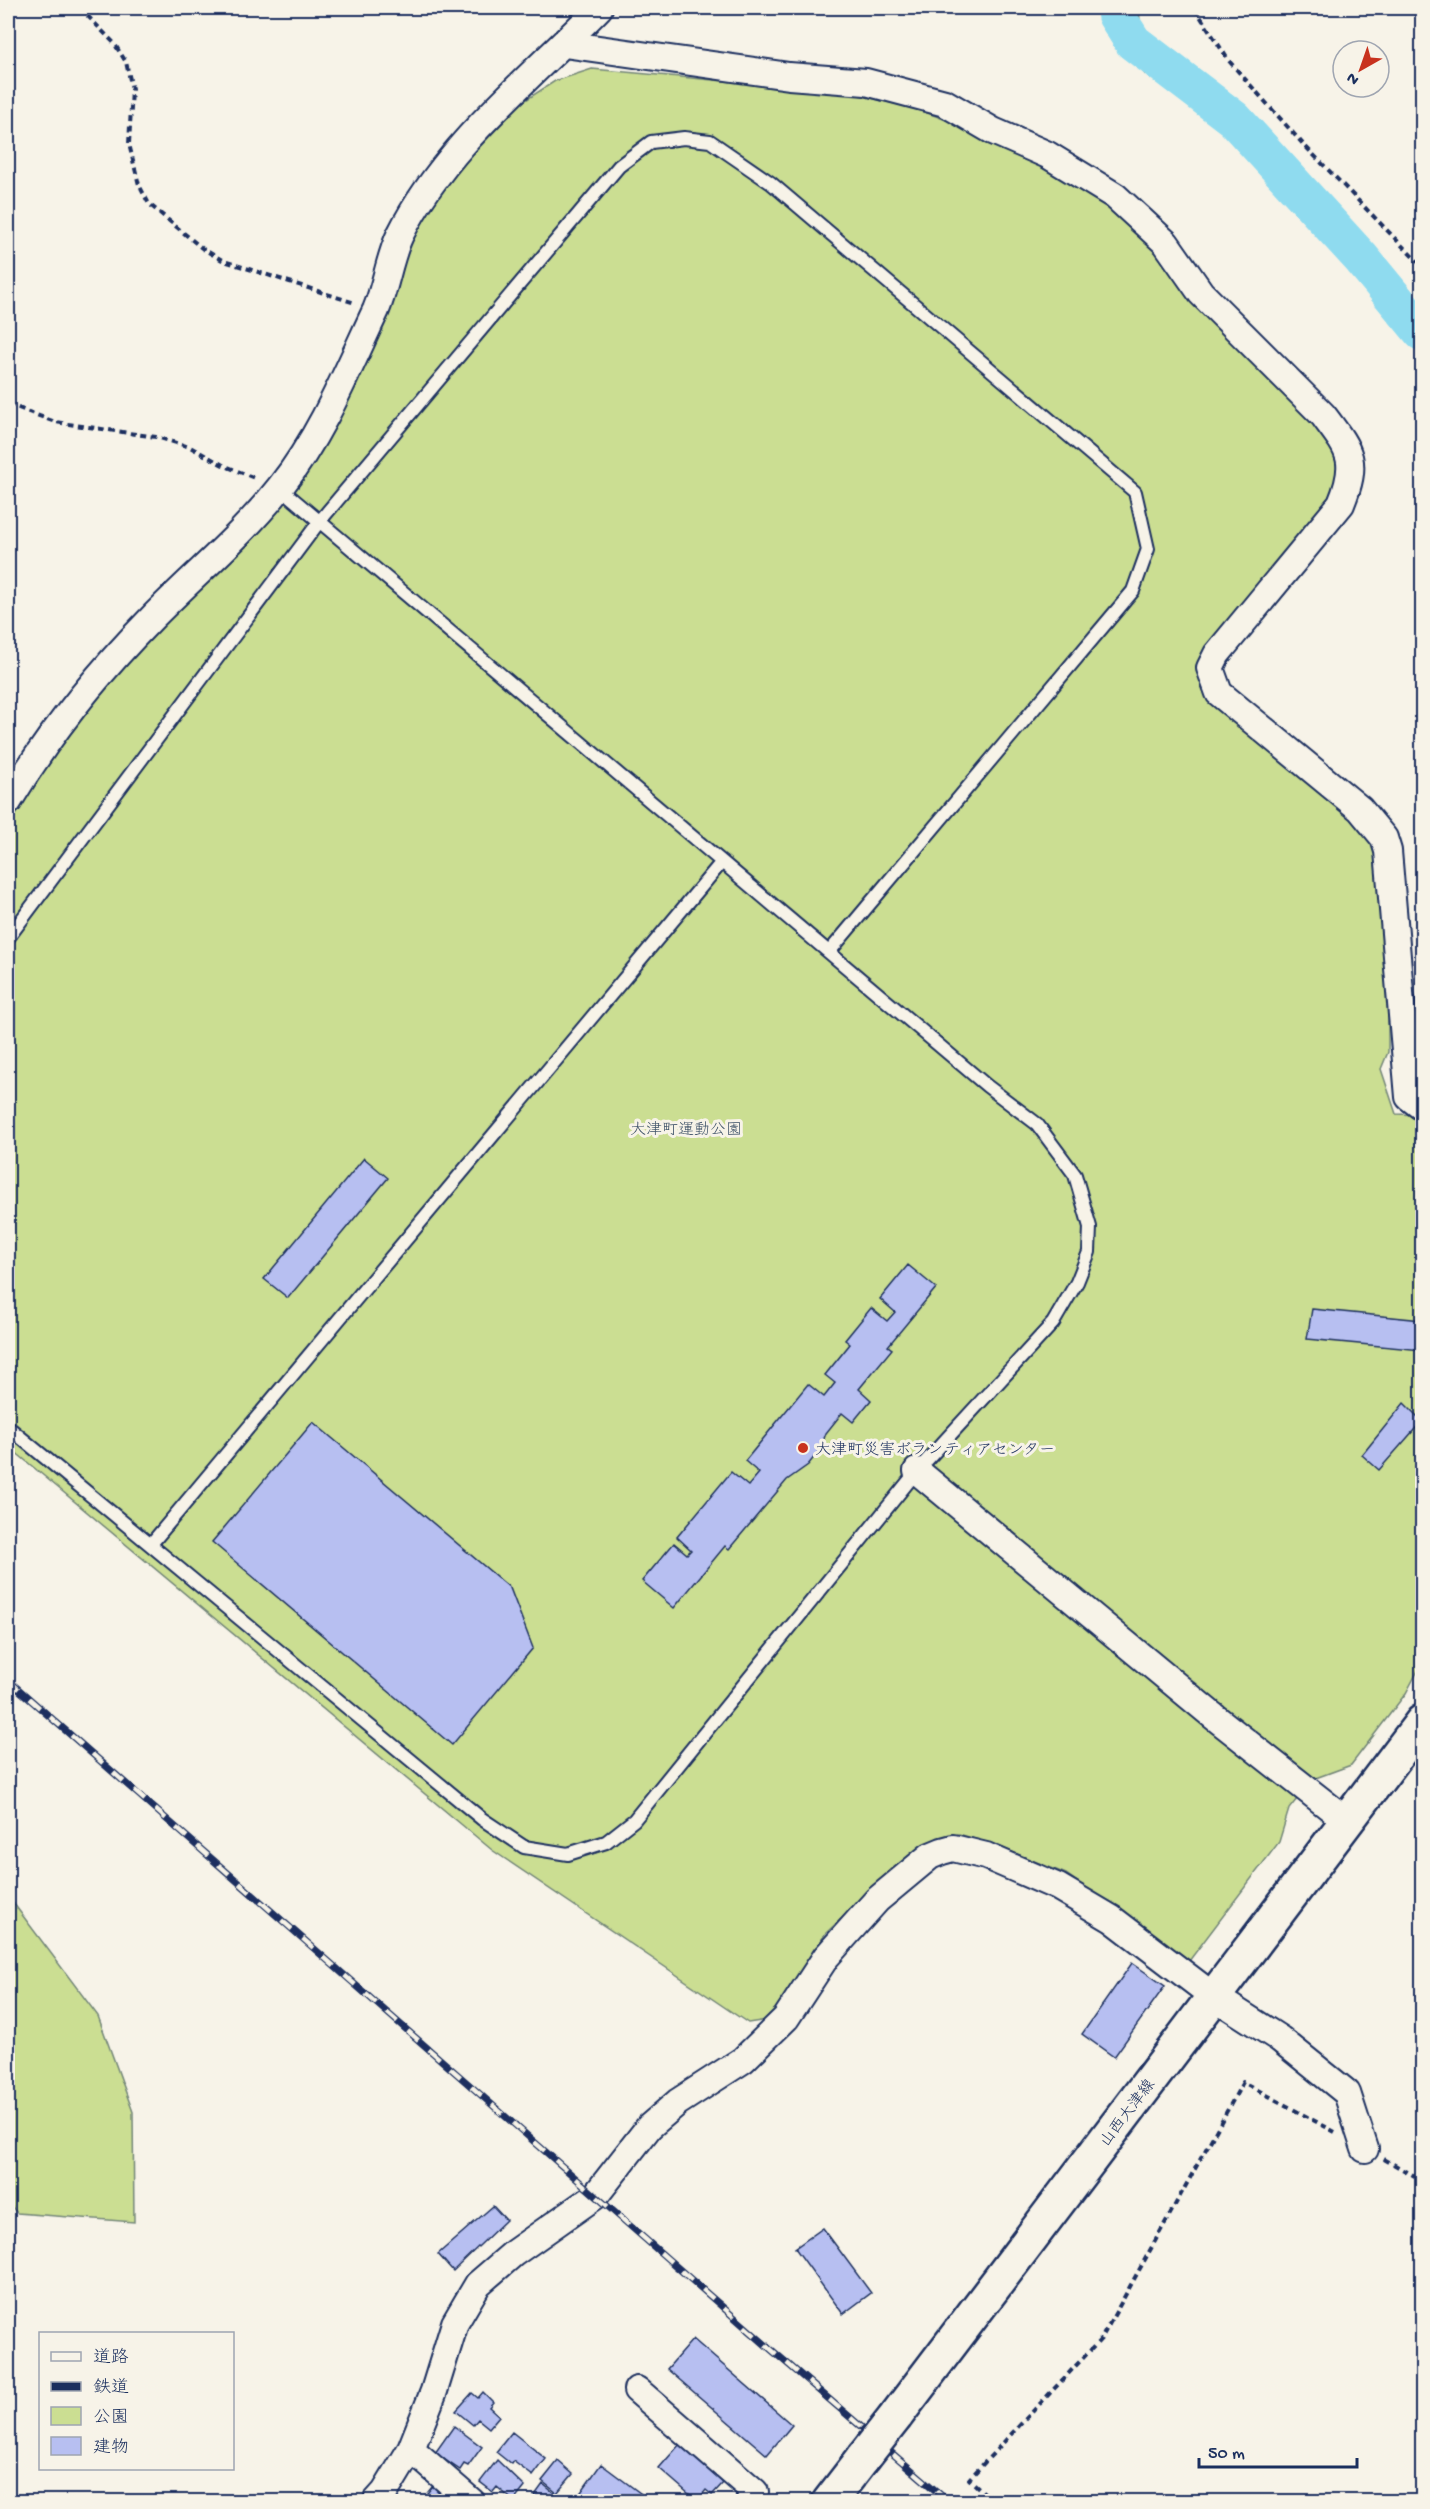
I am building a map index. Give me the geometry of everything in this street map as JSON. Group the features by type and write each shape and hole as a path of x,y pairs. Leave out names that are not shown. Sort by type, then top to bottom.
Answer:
{"main road":[{"name":"山西大津線","path":"829,2502 1422,1722"}],"street":[{"path":"8,802 68,714 150,620 219,553 280,488 302,459 376,310 385,288 399,238 425,193 491,115 599,8"},
{"path":"564,44 789,76 866,82 945,103 993,131 1048,155 1115,196 1166,243 1201,292 1323,415 1339,437 1352,465 1350,483 1341,504 1217,654 1210,668 1219,693 1360,809 1384,838 1388,851 1408,1097 1422,1107"},
{"path":"917,1471 1212,1715 1347,1821"},
{"path":"386,2498 411,2449 434,2391 455,2323 478,2284 514,2253 595,2196 650,2127 678,2102 743,2060 786,2018 826,1957 878,1900 930,1856 953,1848 986,1856 1058,1887 1112,1919 1213,1996 1280,2039 1347,2093 1365,2149"},
{"path":"637,2390 755,2492 749,2502"},
{"path":"411,2449 472,2502"}],"lane":[{"path":"8,938 319,522 603,184 627,160 651,142 684,138 710,141 771,183 1135,492 1148,549 1133,591 830,951"},
{"path":"8,1427 482,1820 524,1847 568,1854 606,1842 634,1820 917,1471 1053,1323 1077,1282 1089,1252 1090,1227 1075,1175 1037,1124 987,1086 830,951 721,863 280,488"},
{"path":"151,1544 721,863"}],"path":[{"path":"80,8 114,43 126,62 132,89 129,144 139,185 149,204 203,249 224,261 376,310"},
{"path":"1201,8 1198,13 1230,61 1302,143 1422,266"},
{"path":"8,404 55,422 156,437 190,447 223,465 280,488"},
{"path":"994,2502 969,2479 1101,2339 1244,2082 1422,2180"}],"green space":[{"path":"1094,8 1139,8 1144,73"},
{"name":"大津町運動公園","path":"592,69 846,92 920,110 970,129 1092,192 1147,238 1329,438 1337,455 1340,487 1199,673 1366,831 1379,856 1388,939 1388,1052 1381,1069 1396,1114 1422,1115 1422,1663 1406,1693 1351,1765 1313,1779 1289,1809 1279,1842 1189,1961 1066,1874 995,1845 959,1834 925,1846 880,1882 825,1934 793,1987 767,2020 748,2023 492,1850 8,1446 8,820 31,777 130,660 264,522 412,226 495,120 555,81"},
{"path":"8,1896 98,2016 133,2112 134,2222 17,2213 8,2202"}],"building":[{"path":"364,1158 388,1178 288,1298 264,1279"},
{"path":"908,1265 936,1288 888,1346 892,1349 859,1389 871,1400 853,1422 842,1413 826,1433 820,1450 808,1465 787,1480 729,1549 725,1546 674,1608 642,1581 674,1543 687,1554 691,1550 677,1537 731,1472 748,1486 759,1473 745,1461 808,1384 824,1397 835,1383 825,1375 850,1344 845,1340 871,1308 887,1321 895,1312 880,1299"},
{"path":"1312,1309 1422,1320 1422,1350 1307,1339"},
{"path":"1404,1403 1422,1421 1379,1470 1362,1455"},
{"path":"313,1422 510,1588 533,1648 452,1745 212,1542"},
{"path":"1132,1963 1165,1986 1114,2057 1082,2034"},
{"path":"493,2206 506,2220 453,2271 438,2254"},
{"path":"823,2228 871,2293 843,2314 795,2248"},
{"path":"693,2339 792,2425 767,2455 667,2369"},
{"path":"483,2392 493,2402 489,2407 499,2416 489,2428 478,2419 473,2425 456,2411 472,2393 478,2398"},
{"path":"454,2426 482,2447 468,2466 464,2464 460,2470 435,2453"},
{"path":"512,2432 546,2459 533,2476 513,2461 511,2464 496,2452"},
{"path":"680,2444 723,2483 712,2495 706,2490 697,2501 659,2468"},
{"path":"497,2460 525,2487 514,2501 497,2487 493,2492 480,2482"},
{"path":"558,2461 573,2474 557,2493 542,2481"},
{"path":"601,2464 652,2502 574,2502"},
{"path":"436,2482 459,2502 420,2502"},
{"path":"543,2484 565,2502 530,2502"}],"waterway":[{"path":"1118,8 1116,15 1133,42 1234,119 1361,258 1422,332"}],"railway":[{"path":"8,1680 767,2346 949,2502"}],"place":[{"name":"大津町災害ボランティアセンター","path":"803,1448"}]}
